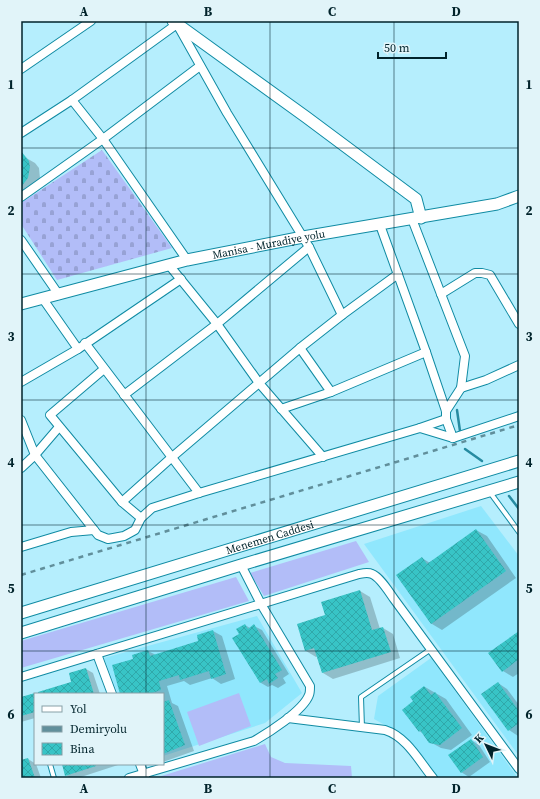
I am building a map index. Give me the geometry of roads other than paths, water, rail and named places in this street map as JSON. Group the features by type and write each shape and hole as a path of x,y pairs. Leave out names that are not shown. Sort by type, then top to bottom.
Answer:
{"main road":[{"path":"175,22 416,199 416,218"},
{"name":"Manisa - Muradiye yolu","path":"21,304 187,260 303,237 497,204 519,196"},
{"name":"Menemen Caddesi","path":"21,613 519,461"},
{"name":"Menemen Caddesi","path":"21,633 241,565 519,482"}],"street":[{"path":"21,69 91,21"},
{"path":"21,134 72,100 175,22 309,247 342,315"},
{"path":"21,197 103,139 200,66"},
{"path":"72,100 103,139 187,260"},
{"path":"21,420 35,455 98,535 108,539 124,536 135,530 141,518 152,508 420,428 446,415 461,388 465,356 441,294 416,218"},
{"path":"380,224 426,352 453,438"},
{"path":"21,240 59,295"},
{"path":"124,395 217,324 309,247"},
{"path":"169,266 217,324 260,383 323,457"},
{"path":"441,294 475,273 490,275 519,324"},
{"path":"122,502 171,458 300,348 398,274"},
{"path":"21,382 81,346 181,279"},
{"path":"43,299 81,346 104,368 199,493"},
{"path":"300,348 331,392"},
{"path":"281,409 331,392 426,352"},
{"path":"461,388 486,380 519,366"},
{"path":"104,368 50,415 122,502 141,518"},
{"path":"420,428 453,438 519,416"},
{"path":"21,468 35,455 59,426"},
{"path":"21,547 71,532 94,530"},
{"path":"128,778 145,776 254,741 270,732 288,718 310,694 310,686 261,604 241,565"},
{"path":"21,677 359,574 368,573 377,577 432,649 519,769"},
{"path":"97,654 112,693"},
{"path":"288,718 392,732 403,740 433,778"},
{"path":"140,765 145,776"}],"lane":[{"path":"488,491 519,532"},
{"path":"362,728 361,697 432,649"},
{"path":"50,765 54,778"}],"waterway":[{"path":"457,410 460,431"},
{"path":"465,449 482,461"},
{"path":"509,496 519,509"}],"railway":[{"path":"21,575 519,425"}]}
